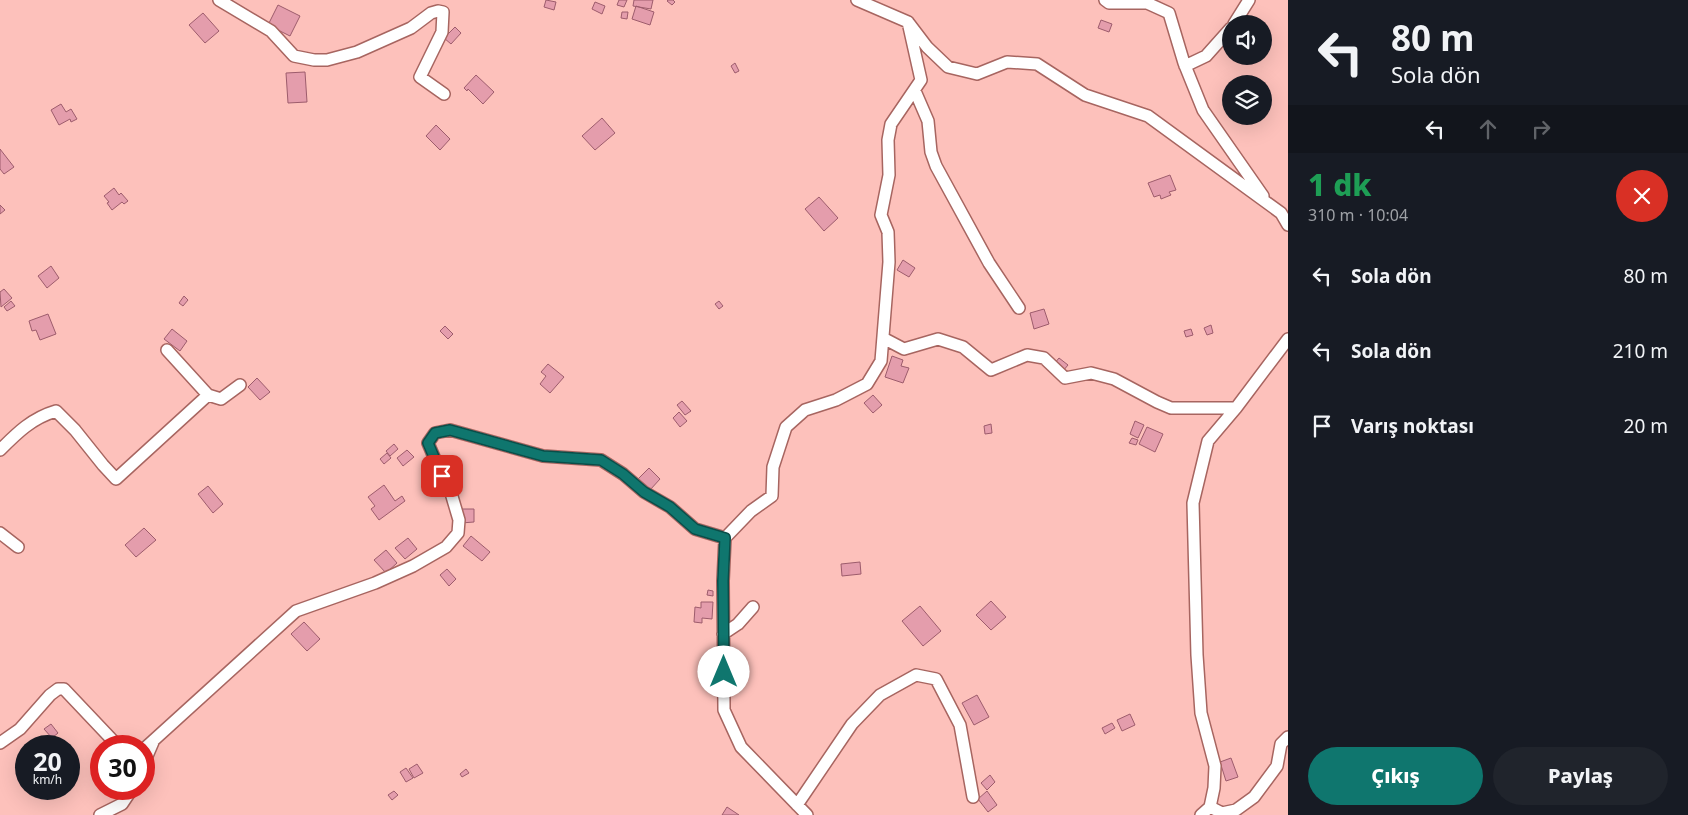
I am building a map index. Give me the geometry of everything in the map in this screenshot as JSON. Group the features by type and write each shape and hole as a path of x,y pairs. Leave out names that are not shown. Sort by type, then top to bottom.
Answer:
{"street":[{"path":"219,0 271,31 294,56 314,60 327,60 357,52 411,28 430,12 438,10 443,12 442,32 420,77 444,94"},
{"path":"857,0 908,22 927,47 948,67 977,74 1007,62 1037,64 1085,95 1148,116 1280,213 1288,225"},
{"path":"1104,0 1109,3 1147,3 1169,13 1185,66 1204,110 1268,204"},
{"path":"1240,15 1249,0"},
{"path":"807,815 741,747 724,710 725,538 751,511 772,496 774,467 786,427 805,410 836,400 868,384 881,361 889,262 888,232 881,215 889,175 888,140 890,124 921,80 908,22"},
{"path":"1185,66 1206,56 1222,38"},
{"path":"915,91 928,121 931,152 936,166 989,263 1019,308"},
{"path":"883,338 904,349 938,339 963,347 991,370 1026,356 1044,358 1065,378 1091,374 1114,379 1172,408 1236,408"},
{"path":"1288,339 1236,408 1208,441 1192,502 1201,713 1215,766 1214,788 1205,811 1222,813 1236,810 1254,797 1277,766 1282,744 1288,737"},
{"path":"167,350 208,395 221,399 240,386"},
{"path":"0,450 17,433 41,416 56,412 75,430 116,478 208,395"},
{"path":"155,739 296,611 375,583 413,566 446,547 458,533 460,520 451,493 428,443 435,433 450,430 543,456 601,460 623,474 644,492 670,507 695,529 725,538"},
{"path":"0,533 18,547"},
{"path":"723,634 738,624 753,607"},
{"path":"797,804 852,724 880,695 916,675 936,680 960,725 973,796"},
{"path":"0,743 20,729 50,695 58,689 64,689 108,735"},
{"path":"100,815 122,804 125,800"}],"building":[{"path":"546,0 556,2 554,10 544,7"},
{"path":"619,0 627,0 624,7 617,5"},
{"path":"634,0 653,0 651,9 633,6"},
{"path":"668,0 673,0 675,2 672,5"},
{"path":"595,2 605,6 602,14 592,9"},
{"path":"278,5 300,16 290,36 268,25"},
{"path":"636,6 654,12 650,25 632,19"},
{"path":"622,12 628,12 627,19 621,18"},
{"path":"203,13 219,31 205,43 189,25"},
{"path":"1101,20 1112,24 1109,32 1098,28"},
{"path":"455,27 461,33 451,44 444,38"},
{"path":"735,63 739,71 735,73 731,66"},
{"path":"305,72 307,102 288,103 286,73"},
{"path":"476,75 494,92 483,104 468,89 467,91 464,88"},
{"path":"61,104 66,112 71,109 77,119 71,122 70,119 59,125 51,110"},
{"path":"602,118 615,133 595,150 582,136"},
{"path":"436,125 450,139 440,150 426,136"},
{"path":"0,149 14,167 4,174 0,169"},
{"path":"1170,175 1176,190 1169,192 1171,195 1161,199 1160,195 1154,197 1148,183"},
{"path":"114,188 119,195 121,193 128,201 124,204 122,202 112,210 104,196"},
{"path":"819,197 838,218 824,231 805,209"},
{"path":"0,205 5,210 0,214"},
{"path":"903,260 915,268 909,277 897,270"},
{"path":"51,266 59,278 47,288 38,276"},
{"path":"4,289 12,298 1,307 0,292"},
{"path":"184,296 188,300 183,306 179,303"},
{"path":"11,301 15,306 7,311 4,307"},
{"path":"719,301 723,306 719,309 715,304"},
{"path":"1044,309 1049,324 1034,329 1030,313"},
{"path":"48,314 56,334 40,340 36,330 32,331 29,321"},
{"path":"1211,325 1213,333 1207,335 1204,328"},
{"path":"445,326 453,334 448,339 440,331"},
{"path":"172,329 187,341 180,351 164,339"},
{"path":"1191,329 1193,335 1186,337 1184,331"},
{"path":"892,356 903,360 901,366 909,368 903,383 885,377"},
{"path":"1059,358 1068,365 1063,371 1054,364"},
{"path":"548,364 564,377 550,393 540,384 546,376 541,372"},
{"path":"257,378 270,392 260,400 248,387"},
{"path":"873,395 882,405 873,413 864,403"},
{"path":"682,401 691,411 685,415 677,405"},
{"path":"679,412 687,421 680,427 673,418"},
{"path":"1135,421 1144,425 1138,438 1130,434"},
{"path":"991,424 992,433 985,434 984,426"},
{"path":"1147,427 1163,434 1155,452 1139,444"},
{"path":"1132,438 1138,440 1136,445 1129,443"},
{"path":"394,444 398,449 390,456 386,451"},
{"path":"407,450 414,457 403,466 397,458"},
{"path":"387,453 391,458 384,464 380,459"},
{"path":"649,468 660,479 650,490 638,479"},
{"path":"384,485 395,501 402,496 405,501 379,520 371,509 375,506 368,497"},
{"path":"208,486 223,504 213,513 198,494"},
{"path":"461,509 474,509 474,522 461,523"},
{"path":"144,528 156,540 136,557 125,545"},
{"path":"471,536 490,552 482,561 463,546"},
{"path":"408,538 417,549 405,559 395,548"},
{"path":"386,550 397,563 386,573 374,560"},
{"path":"860,562 861,574 842,576 841,564"},
{"path":"447,569 456,579 449,586 440,575"},
{"path":"708,590 713,591 713,596 707,595"},
{"path":"991,601 1006,617 991,630 976,615"},
{"path":"701,602 713,602 712,619 702,618 702,623 694,622 695,607 701,608"},
{"path":"920,606 941,631 923,646 902,621"},
{"path":"304,622 320,639 307,651 291,634"},
{"path":"977,695 989,717 974,725 962,703"},
{"path":"1130,714 1135,725 1122,731 1117,720"},
{"path":"1112,723 1115,728 1105,734 1102,728"},
{"path":"51,724 58,733 49,735 44,729"},
{"path":"1231,758 1238,777 1226,781 1220,762"},
{"path":"417,764 423,773 414,778 409,769"},
{"path":"406,768 413,778 406,782 400,772"},
{"path":"466,769 469,773 462,777 460,774"},
{"path":"990,775 995,782 987,790 981,783"},
{"path":"394,791 398,795 392,800 388,795"},
{"path":"987,791 997,805 988,812 978,799"},
{"path":"727,807 739,815 722,815"}],"route":[{"path":"442,476 428,443 435,433 450,430 543,456 601,460 623,474 644,492 670,507 695,529 725,538 723,581 724,672"}]}
